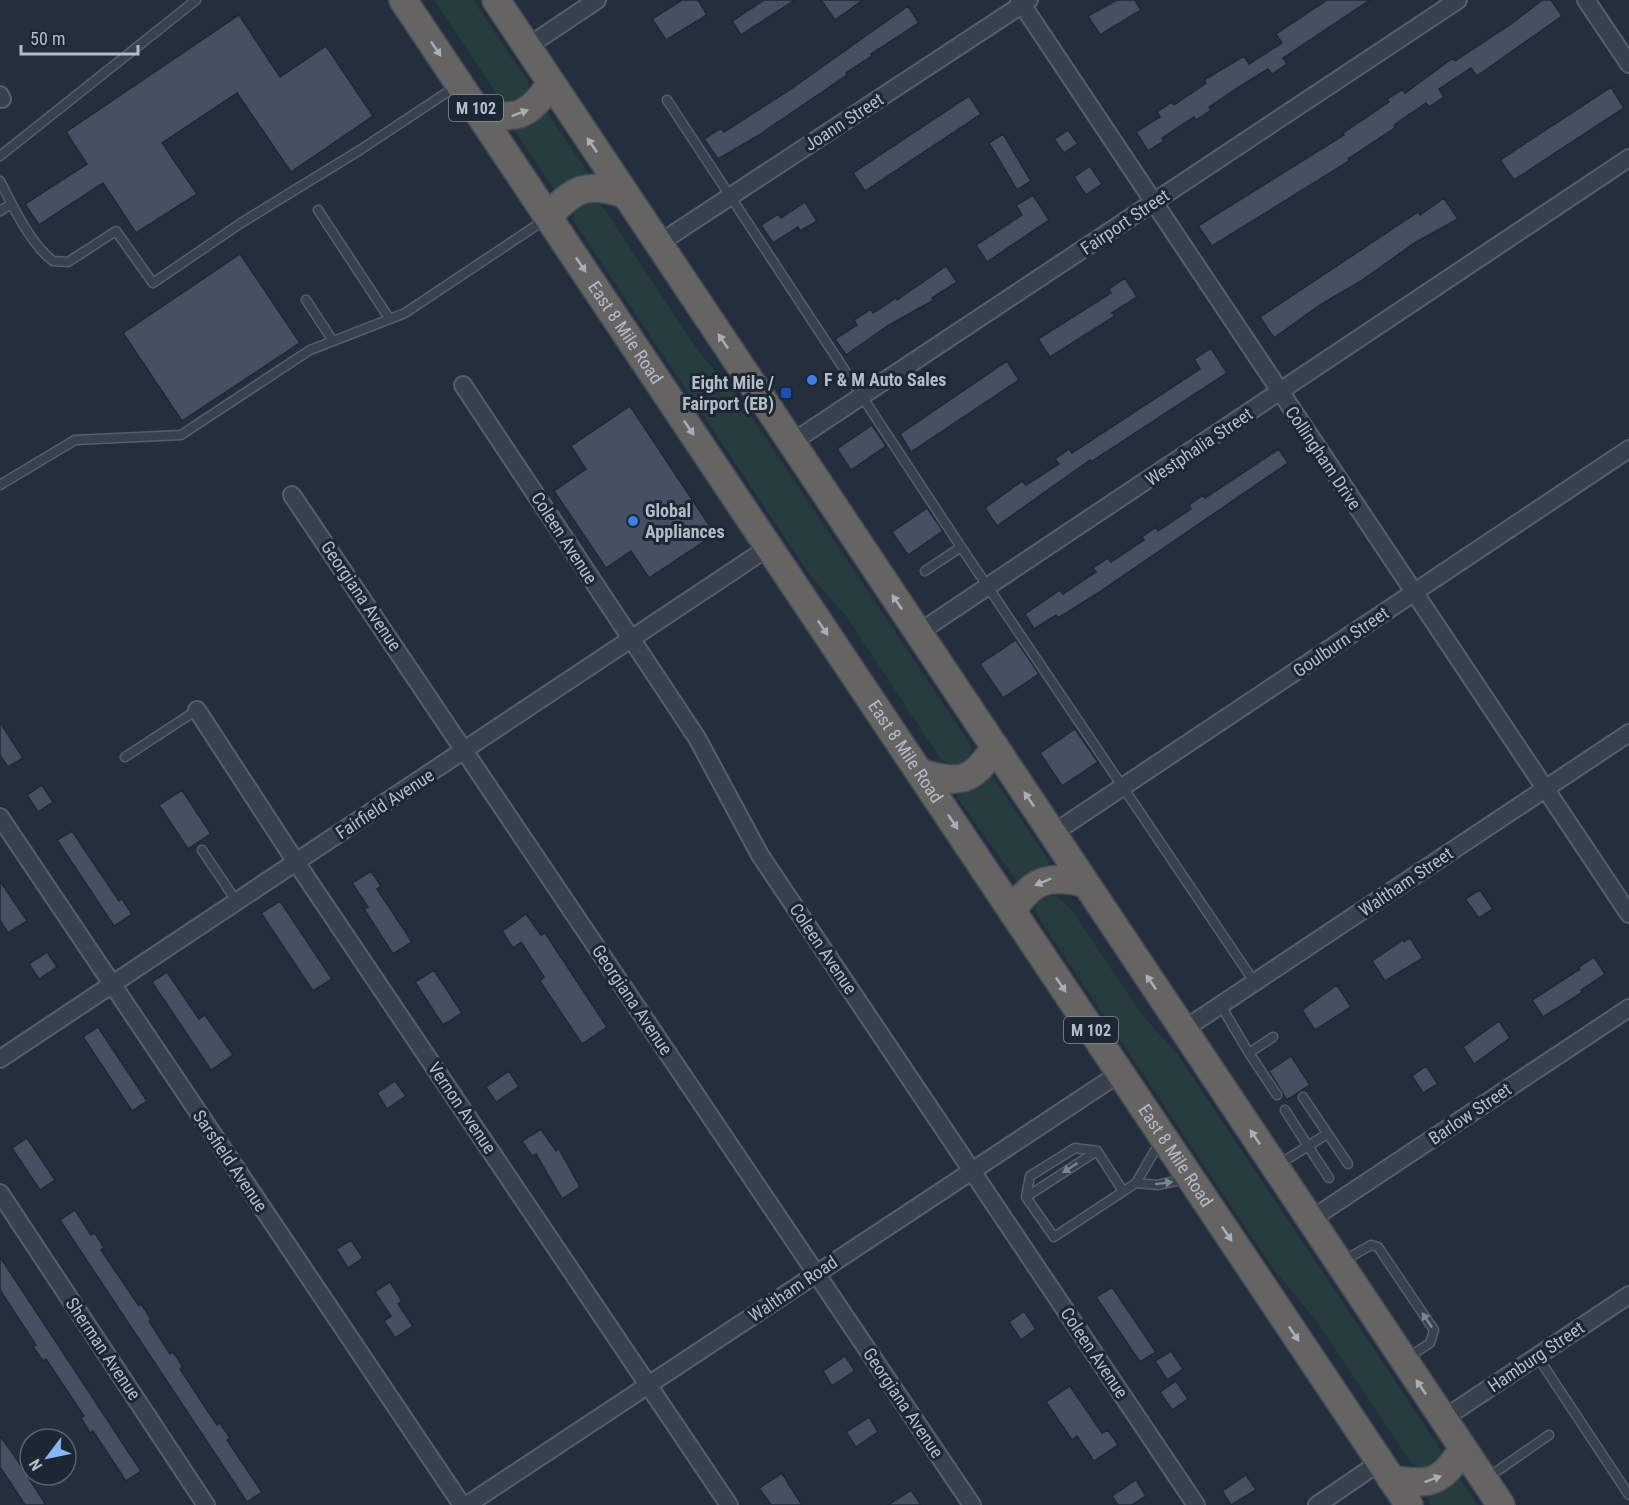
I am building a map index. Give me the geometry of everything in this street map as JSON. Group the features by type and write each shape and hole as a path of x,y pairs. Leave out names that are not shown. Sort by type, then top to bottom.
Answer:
{"highway":[{"name":"East 8 Mile Road","path":"403,0 1409,1505"},
{"path":"496,0 1501,1505"},
{"path":"478,111 497,117 520,114 536,104 551,83"},
{"path":"549,217 567,198 583,189 606,188 624,194"},
{"path":"921,773 946,780 965,778 980,767 995,747"},
{"path":"1012,911 1027,891 1043,880 1064,878 1085,883"},
{"path":"1386,1471 1412,1483 1434,1480 1448,1471 1463,1449"}],"street":[{"path":"527,47 597,0"},
{"name":"Fairport Street","path":"791,443 1458,0"},
{"path":"1587,0 1629,64"},
{"name":"Collingham Drive","path":"1023,2 1153,203 1629,914"},
{"name":"Joann Street","path":"658,244 1023,2"},
{"name":"Westphalia Street","path":"918,633 1280,394 1629,158"},
{"name":"Coleen Avenue","path":"463,385 703,748 760,855 1196,1505"},
{"name":"Goulburn Street","path":"1052,834 1629,449"},
{"name":"Georgiana Avenue","path":"292,495 972,1505"},
{"name":"Fairfield Avenue","path":"0,1059 769,547"},
{"name":"Vernon Avenue","path":"197,710 296,862 729,1505"},
{"name":"Waltham Street","path":"1183,1030 1629,733"},
{"name":"Sarsfield Avenue","path":"0,817 462,1505"},
{"name":"Barlow Street","path":"1310,1220 1629,1008"},
{"name":"Waltham Road","path":"467,1505 1120,1073"},
{"name":"Sherman Avenue","path":"0,1193 206,1505"},
{"name":"Hamburg Street","path":"1443,1419 1629,1295"},
{"path":"1317,1505 1386,1471"}],"lane":[{"path":"0,156 196,0"},
{"path":"0,181 11,204 37,243 53,261 68,262 116,231 153,283 241,223 356,152 459,84"},
{"path":"667,100 729,198 961,547 1255,984"},
{"path":"0,211 11,204"},
{"path":"318,210 389,318"},
{"path":"0,484 75,440 181,435 310,350 405,313 549,217"},
{"path":"306,300 333,341"},
{"path":"925,571 961,547"},
{"path":"125,757 197,710"},
{"path":"202,850 237,902"},
{"path":"1221,1006 1277,1095"},
{"path":"1249,1053 1273,1037"},
{"path":"1303,1097 1348,1164"},
{"path":"1285,1110 1329,1178"},
{"path":"1275,1167 1327,1134"},
{"path":"1123,1191 1097,1151 1075,1148 1030,1176 1026,1197 1054,1237 1136,1183 1162,1137"},
{"path":"1026,1197 1097,1151"},
{"path":"1136,1183 1156,1185 1190,1179"},
{"path":"1339,1263 1371,1245 1378,1247 1434,1330 1430,1343 1404,1360"},
{"path":"1537,1356 1629,1495"},
{"path":"1484,1480 1550,1436"}],"green space":[{"path":"434,0 473,0 528,82 528,94 524,99 508,103 498,96"},
{"path":"547,112 589,174 556,192 514,130 529,126"},
{"path":"592,200 603,207 698,351 738,397 968,741 972,749 968,762 952,767 941,759 846,616 809,574 576,225 573,219 576,207"},
{"path":"992,776 1049,861 1048,866 1037,868 1018,883 957,797 960,793 975,789"},
{"path":"1045,895 1058,897 1071,909 1140,1012 1178,1055 1437,1444 1441,1452 1439,1463 1423,1470 1412,1464 1316,1320 1274,1270 1039,918 1036,905"},
{"path":"1459,1478 1478,1505 1431,1505 1426,1496 1443,1491"}],"building":[{"path":"682,0 698,0 707,15 666,40 652,19"},
{"path":"764,0 795,0 741,35 732,21"},
{"path":"821,0 863,0 835,20"},
{"path":"1117,0 1135,0 1141,10 1100,35 1088,16"},
{"path":"1327,0 1370,0 1283,58 1287,64 1272,74 1268,69 1242,85 1209,107 1211,110 1196,120 1194,117 1162,138 1164,141 1148,151 1136,132 1160,117 1157,112 1172,102 1174,105 1206,83 1204,80 1244,56 1249,64 1282,43 1276,34"},
{"path":"1542,0 1551,0 1562,16 1477,76 1471,68 1439,89 1444,97 1429,107 1426,103 1394,125 1395,128 1348,159 1349,161 1212,246 1198,226 1344,135 1343,133 1389,102 1387,99 1403,89 1405,93 1453,58 1455,61 1511,24"},
{"path":"908,6 919,23 871,54 872,56 846,73 847,75 759,135 718,159 704,139 721,128 724,132 791,89"},
{"path":"239,15 280,77 326,46 373,116 291,172 237,93 162,143 197,194 136,233 103,183 39,225 25,204 87,164 66,132"},
{"path":"1611,87 1624,108 1514,180 1500,160"},
{"path":"969,96 981,114 865,191 853,173"},
{"path":"1068,130 1078,144 1064,153 1054,139"},
{"path":"1003,134 1031,181 1017,190 989,143"},
{"path":"1090,166 1102,184 1086,195 1074,177"},
{"path":"1033,195 1049,220 987,262 976,245 1022,215 1016,205"},
{"path":"1444,198 1458,219 1416,242 1274,338 1260,317 1418,212 1420,215"},
{"path":"805,202 817,221 800,231 798,227 773,243 761,225 778,214 781,218"},
{"path":"240,254 300,343 182,421 123,333"},
{"path":"946,266 957,282 932,298 934,300 889,325 846,355 835,339 857,325 854,320 871,309 873,313 896,298 897,300"},
{"path":"1125,278 1137,297 1112,313 1115,316 1050,357 1038,339 1111,293 1109,289"},
{"path":"1211,348 1227,373 1091,462 1090,460 997,526 985,508 1022,481 1026,485 1059,464 1055,459 1069,449 1072,453 1200,369 1194,359"},
{"path":"1007,361 1019,380 911,452 900,434"},
{"path":"630,406 715,534 649,578 631,551 606,568 554,491 586,469 571,446"},
{"path":"872,425 886,446 851,470 837,449"},
{"path":"1279,449 1288,463 1098,593 1058,618 1056,615 1034,629 1025,614 1060,590 1063,594 1096,572 1093,568 1108,558 1111,562 1144,540 1142,537 1156,527 1158,531 1191,509 1189,505 1203,495 1205,498"},
{"path":"927,508 943,531 908,555 892,532"},
{"path":"1016,640 1039,674 1003,698 980,664"},
{"path":"0,722 23,758 8,767 0,755"},
{"path":"1075,729 1098,762 1062,786 1040,753"},
{"path":"42,785 53,802 38,812 27,795"},
{"path":"182,790 211,834 188,849 159,805"},
{"path":"72,831 119,901 122,899 132,914 114,926 57,840"},
{"path":"371,871 381,886 377,889 412,942 393,954 364,909 368,907 352,883"},
{"path":"0,881 27,921 8,933 0,920"},
{"path":"1480,890 1493,909 1479,918 1465,899"},
{"path":"280,901 332,979 313,991 261,913"},
{"path":"526,914 541,935 545,933 607,1027 582,1044 540,981 544,977 521,942 513,948 502,931"},
{"path":"1410,938 1423,958 1385,981 1372,961 1403,940 1404,942"},
{"path":"47,952 57,967 39,979 29,964"},
{"path":"1594,957 1605,974 1581,990 1583,992 1543,1017 1532,1000 1580,969 1579,967"},
{"path":"434,970 462,1013 443,1025 415,982"},
{"path":"167,972 199,1019 205,1015 233,1055 211,1070 152,982"},
{"path":"1337,985 1351,1007 1315,1030 1302,1010"},
{"path":"1499,1021 1510,1038 1474,1064 1463,1047"},
{"path":"98,1027 147,1101 132,1111 83,1037"},
{"path":"1291,1056 1310,1085 1287,1100 1269,1071"},
{"path":"1426,1066 1438,1084 1423,1093 1412,1076"},
{"path":"509,1071 519,1087 496,1102 486,1087"},
{"path":"395,1081 406,1096 387,1109 377,1093"},
{"path":"541,1129 556,1151 559,1149 580,1187 562,1199 536,1154 532,1156 522,1141"},
{"path":"27,1138 55,1180 40,1190 12,1148"},
{"path":"75,1210 91,1235 95,1233 104,1248 101,1250 139,1306 141,1304 151,1319 149,1321 170,1354 173,1352 183,1367 180,1369 217,1425 220,1423 230,1438 227,1440 262,1492 247,1502 60,1220"},
{"path":"351,1240 363,1258 348,1268 336,1249"},
{"path":"0,1257 141,1471 126,1481 93,1431 90,1433 81,1418 84,1416 46,1359 43,1361 33,1347 36,1345 0,1290"},
{"path":"390,1282 402,1301 398,1304 413,1326 395,1338 384,1321 391,1316 375,1292"},
{"path":"1112,1287 1156,1352 1140,1362 1096,1297"},
{"path":"1024,1311 1036,1329 1021,1340 1009,1322"},
{"path":"1171,1351 1183,1369 1167,1380 1155,1361"},
{"path":"845,1356 855,1371 832,1386 823,1371"},
{"path":"1176,1381 1188,1399 1172,1410 1160,1392"},
{"path":"1070,1386 1102,1433 1108,1430 1118,1445 1094,1461 1077,1436 1072,1440 1046,1402"},
{"path":"869,1417 878,1432 856,1447 846,1432"},
{"path":"0,1436 18,1461 18,1487 34,1487 46,1505 25,1505 0,1467"},
{"path":"782,1473 802,1505 771,1505 759,1488"},
{"path":"1246,1475 1256,1490 1231,1505 1222,1491"},
{"path":"1136,1480 1146,1496 1132,1505 1118,1505 1112,1496"},
{"path":"911,1490 921,1505 888,1505"}],"place":[{"name":"F & M Auto Sales","path":"812,380"},
{"name":"Eight Mile / Fairport (EB)","path":"786,393"},
{"name":"Global Appliances","path":"633,521"}]}
